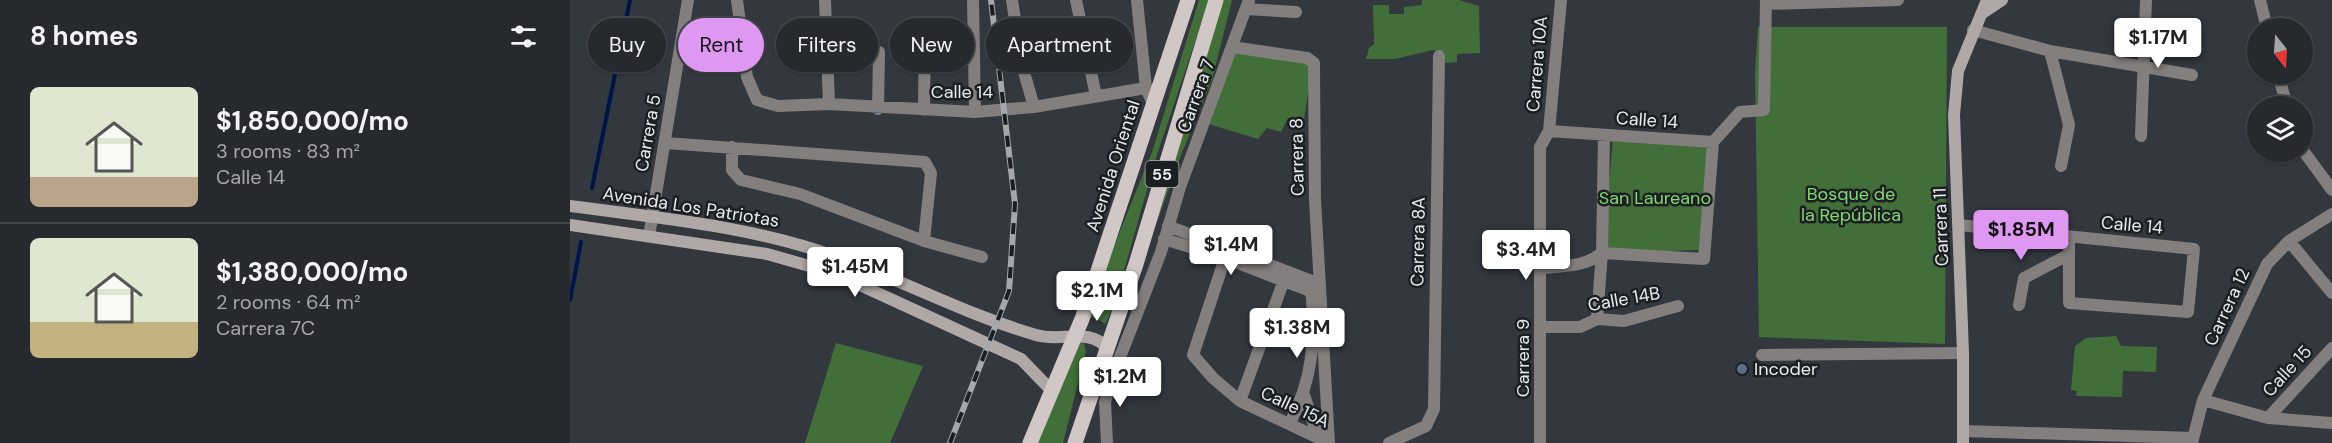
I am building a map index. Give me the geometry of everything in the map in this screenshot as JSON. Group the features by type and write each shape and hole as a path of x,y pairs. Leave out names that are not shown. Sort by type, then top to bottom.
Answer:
{"main road":[{"name":"Avenida Oriental","path":"1030,443 1073,338 1154,106 1188,0"},
{"name":"55","path":"1075,443 1108,349 1216,0"},
{"name":"Carrera 11","path":"1963,437 1963,353 1954,115 1958,71 1987,0"},
{"name":"Carrera 11","path":"1982,14 2002,0"},
{"name":"Avenida Los Patriotas","path":"570,206 773,237 837,257 998,322 1039,336 1093,337 1108,349"},
{"name":"Avenida Los Patriotas","path":"570,225 767,254 834,273 1021,359 1050,390"}],"street":[{"name":"Carrera 5","path":"649,236 666,143 687,0"},
{"name":"Calle 14","path":"737,0 747,76 757,100 778,106 829,104 878,109 975,112 1034,107 1146,88"},
{"path":"825,0 829,104"},
{"path":"973,0 975,112"},
{"path":"1012,0 1022,65 1034,107"},
{"path":"1076,0 1096,96"},
{"path":"1137,0 1146,88 1154,106"},
{"name":"Carrera 10A","path":"1549,131 1561,0"},
{"path":"1542,268 1580,264 1591,261 1602,253 1704,259 1713,142 1740,112 1764,110 1766,2 1898,0"},
{"path":"2141,136 2146,0"},
{"path":"2260,0 2264,18"},
{"path":"1247,4 1296,12"},
{"name":"Carrera 7","path":"1107,443 1105,402 1115,370 1161,252 1168,226 1247,4"},
{"path":"1973,30 2050,51 2193,75"},
{"name":"Carrera 8","path":"1232,47 1307,58 1314,63 1315,287 1326,441"},
{"path":"2050,51 2069,125 2061,166"},
{"path":"878,109 879,52"},
{"name":"Carrera 8A","path":"1389,443 1426,426 1434,409 1439,56"},
{"path":"924,72 924,110"},
{"name":"Calle 14","path":"1549,131 1713,142"},
{"name":"Carrera 9","path":"1540,443 1542,268 1540,147 1549,131"},
{"path":"1597,319 1602,253 1604,135"},
{"path":"666,143 925,162 931,173 924,241"},
{"path":"732,147 732,170 741,180 800,194 924,241 982,257"},
{"path":"2312,162 2332,190"},
{"name":"Carrera 12","path":"2192,440 2204,400 2267,264 2289,241 2332,214"},
{"name":"Calle 14","path":"1959,225 2194,249 2188,312 2069,303 2068,255"},
{"path":"1168,226 1315,287"},
{"path":"2019,305 2024,278 2068,255 2069,237"},
{"path":"1164,239 1284,280 1315,287"},
{"path":"2289,241 2332,293"},
{"name":"Calle 15A","path":"1225,258 1193,355 1213,378 1240,401 1326,441"},
{"path":"1240,401 1284,280"},
{"path":"1290,423 1304,395 1314,351 1312,297 1315,287"},
{"name":"Calle 14B","path":"1541,327 1580,327 1597,319 1624,321 1647,317 1678,306"},
{"name":"Calle 15","path":"2268,418 2332,348"},
{"path":"1108,349 1115,370"},
{"path":"1762,356 1963,353"},
{"path":"1304,395 1326,441"},
{"path":"2204,400 2268,418 2332,423"},
{"path":"1963,437 2192,440"}],"green space":[{"path":"1199,0 1209,0 1157,155 1113,309 1105,324 1096,318 1088,317 1089,308 1152,152"},
{"path":"1219,0 1232,0 1212,80 1181,155 1117,333"},
{"path":"1422,0 1459,0 1479,6 1480,53 1457,54 1457,62 1445,63 1445,53 1433,50 1395,59 1366,59 1369,48 1374,44 1373,5 1389,5 1389,14 1404,14 1404,7 1422,5"},
{"name":"Bosque de la República","path":"1758,27 1947,27 1945,344 1759,337 1755,71"},
{"path":"1232,49 1313,61 1304,119 1288,118 1281,132 1267,128 1258,139 1205,123"},
{"name":"San Laureano","path":"1613,141 1707,146 1699,250 1602,253"},
{"path":"2116,336 2121,346 2157,347 2156,372 2123,371 2122,397 2076,396 2077,391 2071,390 2075,346 2086,338"},
{"path":"1078,342 1084,344 1086,351 1063,443 1036,443"},
{"path":"836,343 923,366 890,443 805,443"}],"waterway":[{"path":"592,188 630,0"},
{"path":"570,300 581,242"}],"railway":[{"path":"950,443 1009,291 1015,204 991,0"}],"place":[{"name":"Incoder","path":"1742,369"}]}
